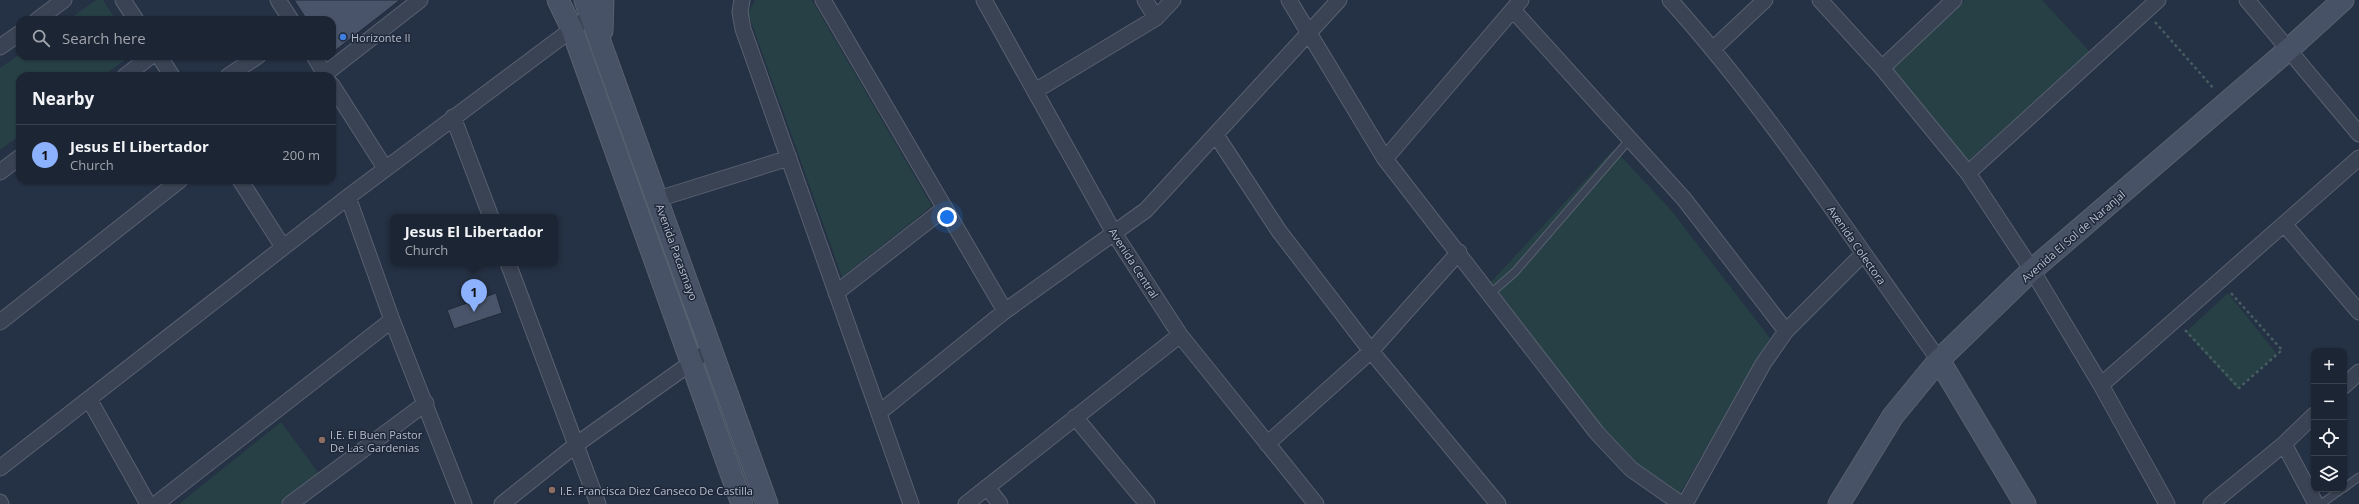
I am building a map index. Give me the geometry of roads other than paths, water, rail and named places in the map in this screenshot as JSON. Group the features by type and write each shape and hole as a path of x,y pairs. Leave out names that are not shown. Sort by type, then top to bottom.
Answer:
{"main road":[{"path":"558,0 572,29 742,504"},
{"name":"Avenida El Sol de Naranjal","path":"1839,504 1893,416 1939,360 2032,270 2288,50 2343,0"},
{"name":"Avenida Pacasmayo","path":"593,5 602,44 767,504"},
{"name":"Avenida Colectora","path":"1939,360 2025,504"}],"street":[{"path":"42,16 64,0"},
{"path":"123,0 133,16"},
{"path":"278,0 288,16"},
{"path":"335,72 420,0"},
{"path":"742,0 740,12 743,29 836,293 880,412 911,504"},
{"path":"823,0 1005,311"},
{"name":"Avenida Central","path":"984,0 1114,233 1180,335 1316,504"},
{"path":"1145,0 1156,18"},
{"path":"1035,91 1156,18 1173,0"},
{"path":"1289,0 1308,34 1385,159 1459,252 1597,433 1631,469 1681,504"},
{"path":"880,412 1005,311 1146,210 1339,0"},
{"name":"Avenida Colectora","path":"1670,0 1714,48 1789,149 1939,360"},
{"path":"1714,48 1765,0"},
{"path":"1820,0 1882,68 1968,173 2032,270 2101,385 2166,504"},
{"path":"1882,68 1954,0"},
{"path":"1968,173 2158,0"},
{"path":"2247,0 2359,134"},
{"path":"0,468 385,168 572,29 593,5"},
{"path":"1385,159 1517,5 1630,139 1684,200 1786,331"},
{"path":"0,47 16,35"},
{"path":"130,72 147,60"},
{"path":"162,60 169,72"},
{"path":"234,72 252,60"},
{"path":"317,60 324,72"},
{"path":"336,91 385,168"},
{"path":"453,117 490,214"},
{"path":"1216,135 1279,231 1371,351 1498,504"},
{"path":"658,199 789,158"},
{"path":"2101,385 2285,225 2359,158"},
{"path":"0,172 16,160"},
{"path":"0,322 175,184"},
{"path":"243,184 283,247"},
{"path":"348,197 392,320 426,403 464,504"},
{"path":"836,293 945,208"},
{"path":"2285,225 2359,312"},
{"path":"1267,444 1371,351 1459,252"},
{"path":"1685,504 1763,364 1786,331 1863,254"},
{"path":"509,266 577,444 598,504"},
{"path":"156,504 392,320"},
{"path":"966,504 1180,335"},
{"path":"502,504 577,444 712,348"},
{"path":"2346,384 2359,372"},
{"path":"89,399 148,504"},
{"path":"290,504 426,403"},
{"path":"1075,417 1147,504"},
{"path":"2211,504 2284,444 2311,418"},
{"path":"2284,444 2316,504"},
{"path":"987,487 1000,504"}],"lane":[{"path":"1490,294 1515,272 1630,139"},
{"path":"2347,485 2359,477"},
{"path":"2321,504 2338,492"}],"place":[{"name":"Horizonte II","path":"343,37"},
{"name":"Jesus El Libertador","path":"474,312"},
{"name":"I.E. El Buen Pastor De Las Gardenias","path":"322,440"},
{"name":"I.E. Francisca Diez Canseco De Castilla","path":"552,490"}]}
